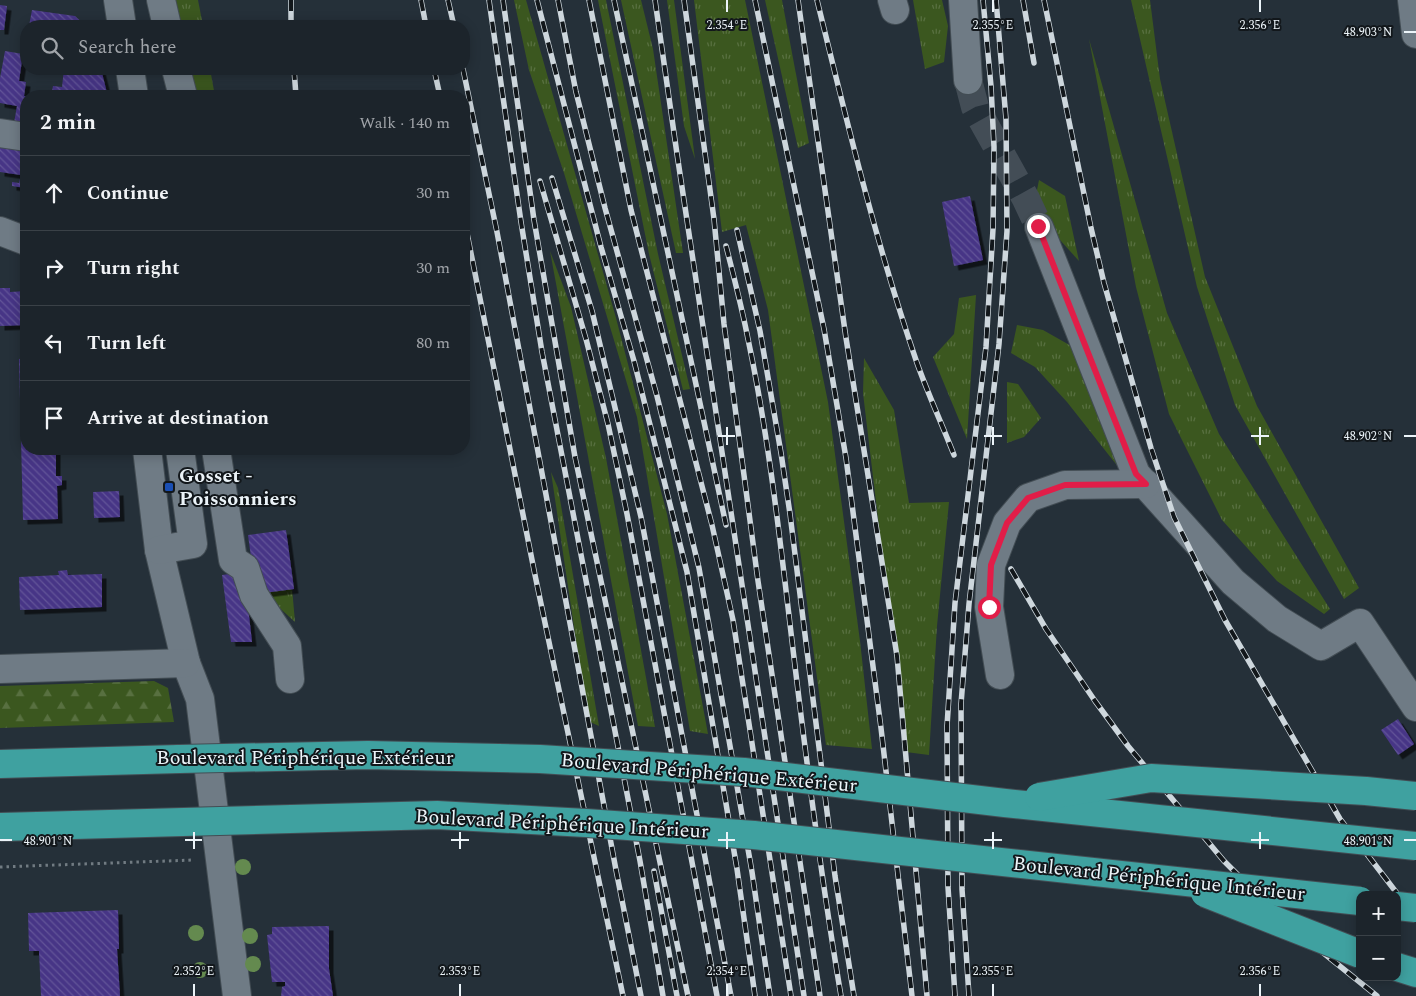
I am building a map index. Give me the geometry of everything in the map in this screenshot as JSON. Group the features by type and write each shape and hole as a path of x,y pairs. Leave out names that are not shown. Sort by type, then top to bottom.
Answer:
{"highway":[{"name":"Boulevard Périphérique Extérieur","path":"0,764 368,755 540,759 744,772 1006,803 1416,846"},
{"path":"1006,803 1150,778 1366,791 1416,796"},
{"name":"Boulevard Périphérique Intérieur","path":"0,827 437,815 586,822 754,836 1356,901"},
{"path":"1171,880 1356,952"},
{"path":"1401,906 1416,908"},
{"path":"1401,968 1416,973"}],"street":[{"path":"118,0 121,20"},
{"path":"161,0 166,20"},
{"path":"963,0 968,80"},
{"path":"1412,0 1416,34"},
{"path":"131,75 133,90"},
{"path":"178,75 181,90"},
{"path":"0,133 20,136"},
{"path":"1038,226 1136,474 1233,582 1277,619 1321,646 1360,623 1416,707"},
{"path":"0,231 20,239"},
{"path":"148,455 159,550 184,652 200,699 237,996"},
{"path":"159,550 193,544 181,455"},
{"path":"217,455 233,560 245,568 254,595 287,646 290,679"},
{"path":"1000,675 989,607 991,565 1007,523 1028,498 1065,485 1146,484"},
{"path":"0,669 184,652"}],"path":[{"path":"0,867 190,861 201,858"}],"green space":[{"path":"171,0 198,0 202,20 174,20"},
{"path":"514,0 526,0 616,318 667,514 708,734 690,731 637,417 564,173 529,70"},
{"path":"598,0 606,0 658,254 690,389 683,390 649,254"},
{"path":"621,0 641,0 653,49 683,253 676,253"},
{"path":"667,0 674,0 695,159 684,126"},
{"path":"694,0 745,0 828,402 860,641 872,749 826,745 768,310 746,225 722,232"},
{"path":"765,0 782,0 809,143 798,148"},
{"path":"913,0 942,0 948,26 944,62 925,69"},
{"path":"1131,0 1150,0 1160,79 1205,277 1257,406 1359,588 1344,599 1235,405 1197,287"},
{"path":"1089,39 1167,313 1219,434 1330,609 1324,614 1277,581 1222,520 1169,414 1136,287"},
{"path":"185,75 211,75 214,90 189,90"},
{"path":"1039,180 1065,196 1079,261 1050,229 1036,195"},
{"path":"550,251 571,307 606,458 655,727 638,726"},
{"path":"976,295 967,439 933,357 954,334 959,298"},
{"path":"1017,325 1043,330 1073,347 1119,468 1067,402 1035,367 1011,353"},
{"path":"864,358 894,410 909,503 949,502 937,626 929,755 906,752 863,393"},
{"path":"1007,382 1018,384 1041,418 1024,437 1007,443"},
{"path":"551,472 558,488 599,726 588,721"},
{"path":"292,588 295,622 262,592"},
{"path":"154,681 168,688 174,722 0,728 0,686"}],"building":[{"path":"0,5 7,6 4,30 0,30"},
{"path":"32,10 75,16 79,20 30,20"},
{"path":"5,51 20,54 19,81 26,82 25,90 20,90 20,124 14,123 17,106 0,103 0,78"},
{"path":"63,75 102,75 106,90 52,90 53,86 62,87"},
{"path":"0,142 20,145 20,175 0,172"},
{"path":"20,179 20,187 12,186 12,182 19,183"},
{"path":"970,196 983,260 954,266 942,202"},
{"path":"0,288 10,288 10,292 20,291 20,325 0,326"},
{"path":"19,359 20,359 20,399"},
{"path":"21,455 56,455 56,476 62,476 62,485 57,486 58,519 23,520"},
{"path":"119,491 120,517 94,518 93,492"},
{"path":"286,530 294,589 256,594 248,535"},
{"path":"67,570 68,575 102,574 102,607 20,610 19,577 59,575 58,571"},
{"path":"244,572 252,642 231,642 222,575"},
{"path":"1398,719 1414,744 1398,755 1381,730"},
{"path":"118,910 119,949 117,949 120,996 41,996 39,951 29,951 28,913"},
{"path":"329,926 329,969 333,996 281,996 282,987 285,986 285,982 272,982 267,935 272,934 272,927"}],"tunnel":[{"path":"968,80 975,107 1026,199 1039,227"}],"railway":[{"path":"291,0 291,20"},
{"path":"421,0 425,20"},
{"path":"448,0 453,20"},
{"path":"489,0 542,352 640,861 663,996"},
{"path":"503,0 534,220 575,457 688,996"},
{"path":"537,0 601,247 634,361 687,572 737,869 755,996"},
{"path":"558,0 576,92 605,208 657,396 699,568 752,872 770,996"},
{"path":"589,0 631,210 712,525 733,620 791,996"},
{"path":"614,0 726,525"},
{"path":"655,0 804,996"},
{"path":"684,0 714,219 724,324 758,581 820,996"},
{"path":"755,0 824,329 846,458 881,728 912,996"},
{"path":"798,0 846,338 897,656 927,996"},
{"path":"817,0 863,183 888,273 917,363 954,455"},
{"path":"955,996 948,887 947,726 955,603 986,347 993,229 994,147 991,86 983,0"},
{"path":"969,996 962,889 961,704 969,604 999,344 1007,231 1006,119 996,0"},
{"path":"1023,0 1034,63"},
{"path":"1044,0 1104,283 1151,448 1174,517 1225,620 1340,819 1416,918"},
{"path":"294,75 296,90"},
{"path":"435,75 439,90"},
{"path":"464,75 467,90"},
{"path":"470,103 497,232 641,996"},
{"path":"552,178 592,311 641,517 731,996"},
{"path":"540,181 586,339 608,424 627,514 717,996"},
{"path":"737,230 760,331 781,453 835,876 854,996"},
{"path":"726,246 746,327 768,451 814,819 841,996"},
{"path":"470,248 535,575 623,996"},
{"path":"1011,569 1046,629 1095,701 1128,746 1224,861 1306,939 1377,996"},
{"path":"654,871 677,996"}],"place":[{"name":"Gosset - Poissonniers","path":"169,487"}],"route":[{"path":"989,607 991,565 1007,523 1028,498 1065,485 1146,484 1136,474 1038,226"}]}
